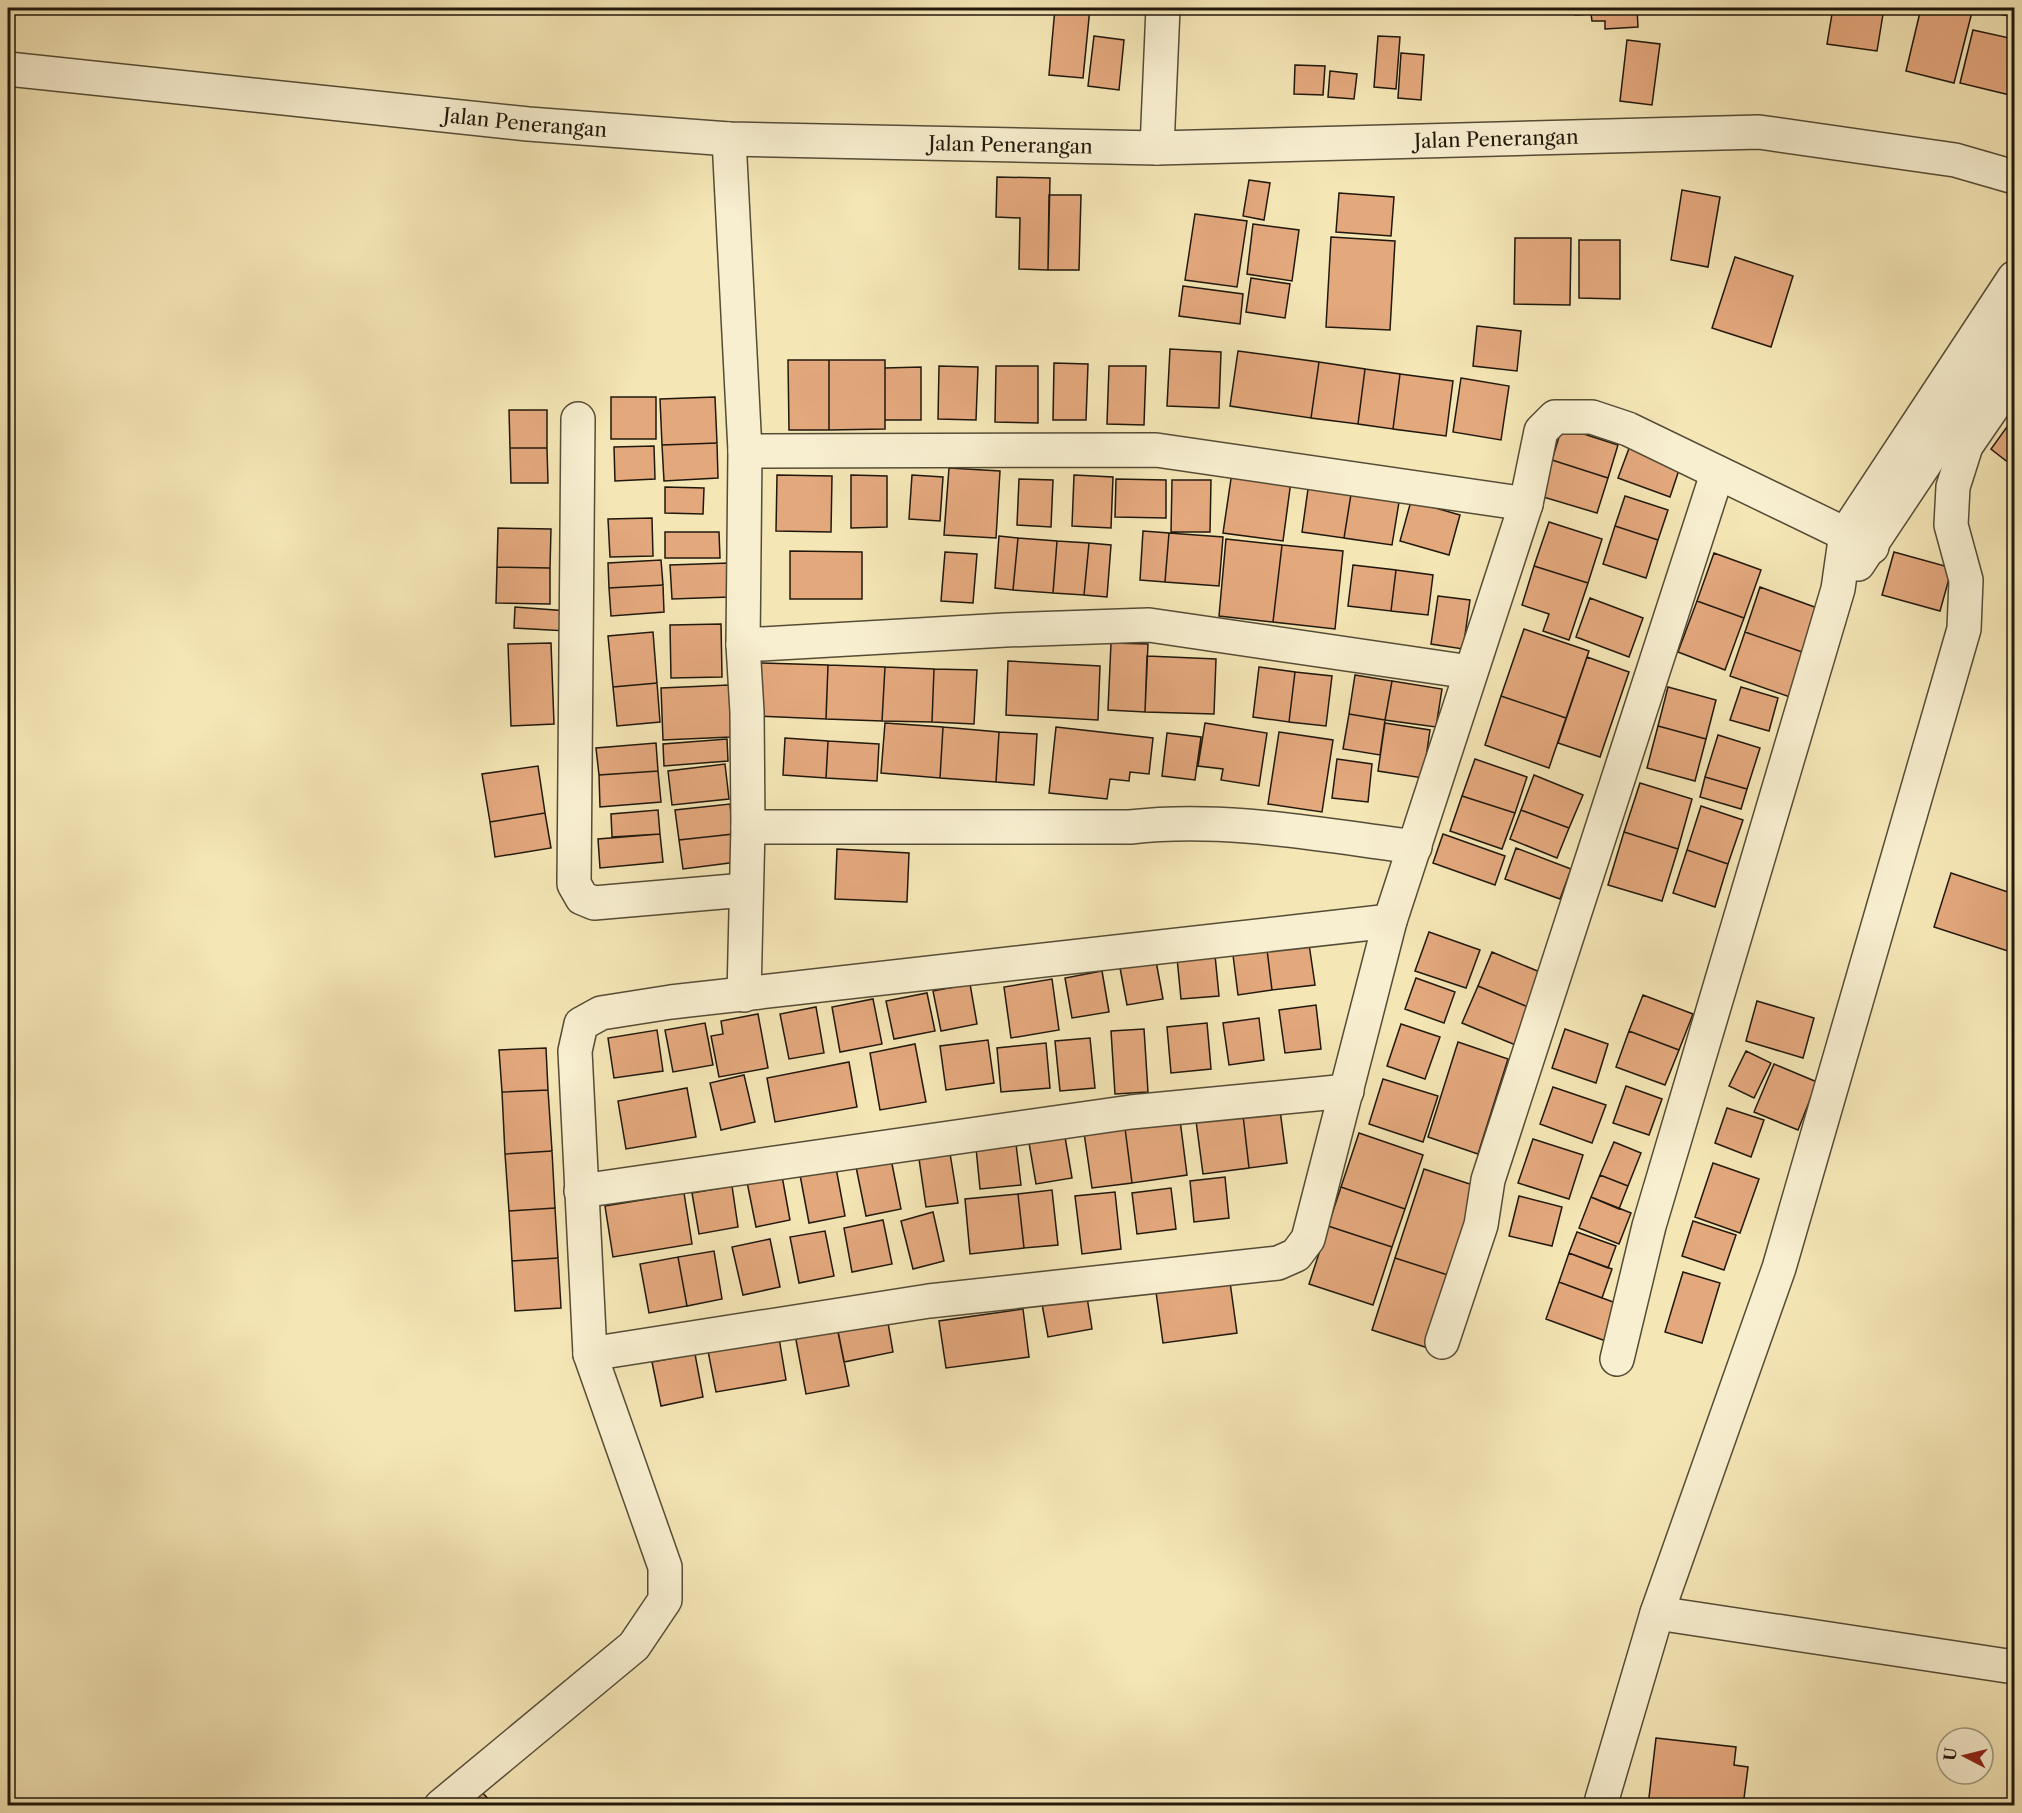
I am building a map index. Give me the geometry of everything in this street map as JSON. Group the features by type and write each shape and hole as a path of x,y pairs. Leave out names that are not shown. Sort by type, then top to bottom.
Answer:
{"street":[{"path":"1157,148 1163,8"},
{"name":"Jalan Penerangan","path":"8,69 528,124 729,140 1157,148 1759,132 1955,160 2014,177"},
{"path":"729,140 745,451 743,645 747,712 748,827 744,995"},
{"path":"1617,1359 1649,1226 1838,589 1859,540 1955,395 2014,278"},
{"path":"1955,395 2014,330"},
{"path":"1600,1806 1657,1613 1779,1268 1964,629 1966,580 1951,525 1953,487 1966,446 2014,376"},
{"path":"590,1354 929,1301 1278,1263 1296,1254 1308,1239 1390,921 1526,504 1541,431 1555,417 1592,417 1619,426 1859,540"},
{"path":"578,419 574,884 582,898 594,903 745,890"},
{"path":"745,451 1156,450 1526,504"},
{"path":"1442,1342 1481,1225 1488,1180 1717,474"},
{"path":"743,645 1005,630 1149,626 1470,672"},
{"path":"748,827 1130,827 1174,822 1245,825 1415,847"},
{"path":"441,1806 634,1646 665,1600 665,1567 590,1354 575,1052 581,1024 601,1013 671,1002 1390,921"},
{"path":"581,1191 1131,1112 1347,1091"},
{"path":"1657,1613 2014,1667"}],"building":[{"path":"1055,8 1090,8 1083,78 1049,75"},
{"path":"1575,8 1637,8 1638,27 1605,29 1605,21 1592,21 1591,14 1575,15"},
{"path":"1833,8 1884,8 1877,51 1827,44"},
{"path":"1921,8 1973,8 1954,83 1906,71"},
{"path":"1996,8 2014,8 2014,17 1994,13"},
{"path":"1973,30 2014,39 2014,96 1960,83"},
{"path":"1094,36 1124,40 1119,90 1088,86"},
{"path":"1378,36 1400,37 1396,89 1374,87"},
{"path":"1627,40 1660,44 1652,105 1620,101"},
{"path":"1401,53 1424,55 1421,100 1398,98"},
{"path":"1295,65 1325,66 1323,95 1294,94"},
{"path":"1330,71 1357,74 1354,99 1328,97"},
{"path":"997,177 1050,178 1048,270 1019,269 1020,218 996,217"},
{"path":"1249,180 1270,183 1264,220 1243,216"},
{"path":"1682,190 1720,197 1708,267 1671,260"},
{"path":"1339,193 1394,197 1391,236 1336,232"},
{"path":"1049,195 1081,195 1079,270 1048,270"},
{"path":"1195,214 1247,221 1237,287 1185,280"},
{"path":"1253,224 1299,230 1292,281 1247,274"},
{"path":"1331,237 1395,241 1390,330 1326,327"},
{"path":"1515,238 1571,238 1570,305 1514,304"},
{"path":"1579,240 1620,240 1620,299 1579,298"},
{"path":"1735,257 1793,276 1771,347 1712,328"},
{"path":"1251,278 1290,284 1285,318 1246,312"},
{"path":"1183,286 1243,294 1240,324 1179,316"},
{"path":"1477,326 1521,331 1517,371 1473,366"},
{"path":"1170,349 1221,352 1219,408 1167,406"},
{"path":"1238,351 1319,362 1311,418 1230,406"},
{"path":"788,360 829,360 829,430 789,430"},
{"path":"829,360 885,360 885,429 829,430"},
{"path":"1319,362 1365,369 1358,424 1311,418"},
{"path":"1054,363 1088,364 1086,420 1053,420"},
{"path":"939,366 978,367 976,420 938,419"},
{"path":"996,366 1038,366 1038,423 995,422"},
{"path":"1109,366 1146,366 1144,425 1107,424"},
{"path":"921,367 921,420 885,420 885,368"},
{"path":"1365,369 1400,374 1393,429 1358,424"},
{"path":"1400,374 1453,381 1446,436 1393,429"},
{"path":"1461,378 1509,386 1501,440 1453,432"},
{"path":"611,397 656,397 656,439 611,439"},
{"path":"715,397 717,443 662,445 660,399"},
{"path":"509,410 547,410 547,448 510,448"},
{"path":"2014,417 2014,467 1991,449"},
{"path":"1562,427 1618,445 1608,478 1552,460"},
{"path":"717,443 718,478 664,481 662,445"},
{"path":"1631,443 1682,461 1670,497 1618,478"},
{"path":"654,446 655,479 615,481 614,447"},
{"path":"510,448 547,448 548,483 511,483"},
{"path":"1552,460 1608,478 1597,513 1540,496"},
{"path":"949,468 1000,471 996,538 944,535"},
{"path":"1232,472 1291,481 1283,541 1223,533"},
{"path":"777,475 832,476 831,532 776,531"},
{"path":"851,475 887,476 887,527 851,528"},
{"path":"912,475 943,477 940,521 909,519"},
{"path":"1074,475 1113,477 1111,528 1072,526"},
{"path":"1019,479 1053,480 1051,527 1017,525"},
{"path":"1116,479 1166,480 1166,518 1115,517"},
{"path":"1172,480 1211,480 1210,532 1171,532"},
{"path":"1309,482 1352,488 1344,538 1302,532"},
{"path":"665,487 704,488 703,514 665,513"},
{"path":"1352,488 1400,496 1392,545 1344,538"},
{"path":"1625,496 1668,510 1658,540 1615,526"},
{"path":"1411,501 1460,515 1449,555 1400,541"},
{"path":"652,518 653,556 610,557 608,519"},
{"path":"1549,522 1602,539 1588,583 1534,566"},
{"path":"1615,526 1658,540 1646,578 1603,564"},
{"path":"498,528 551,529 550,568 497,567"},
{"path":"1143,531 1169,533 1165,582 1140,580"},
{"path":"665,532 719,532 720,558 665,558"},
{"path":"1169,533 1223,537 1219,586 1165,582"},
{"path":"999,536 1018,538 1013,590 995,588"},
{"path":"1018,538 1057,541 1053,593 1013,590"},
{"path":"1226,539 1282,545 1273,622 1219,616"},
{"path":"1057,541 1089,543 1084,595 1053,593"},
{"path":"1089,543 1111,545 1107,597 1084,595"},
{"path":"1282,545 1343,551 1335,629 1273,622"},
{"path":"790,551 862,552 862,599 790,599"},
{"path":"945,552 977,554 973,603 941,601"},
{"path":"1894,552 1952,568 1940,611 1882,595"},
{"path":"1714,553 1761,570 1744,618 1697,601"},
{"path":"661,560 663,585 609,588 608,563"},
{"path":"729,563 730,597 672,599 670,565"},
{"path":"1353,565 1396,570 1391,611 1348,606"},
{"path":"1534,566 1588,583 1569,640 1543,631 1549,614 1522,605"},
{"path":"497,567 550,568 550,604 496,603"},
{"path":"1396,570 1433,575 1428,615 1391,611"},
{"path":"663,585 664,612 611,616 609,588"},
{"path":"1760,587 1820,609 1805,653 1745,632"},
{"path":"1438,596 1470,600 1463,649 1431,644"},
{"path":"1590,598 1643,618 1629,657 1576,637"},
{"path":"1697,601 1744,618 1725,670 1678,652"},
{"path":"515,607 568,611 567,631 514,628"},
{"path":"721,624 722,677 671,678 670,625"},
{"path":"1524,629 1589,651 1566,718 1501,696"},
{"path":"653,632 657,683 613,687 608,636"},
{"path":"1745,632 1805,653 1790,697 1730,676"},
{"path":"551,643 554,724 511,726 508,644"},
{"path":"1111,643 1148,644 1145,712 1108,710"},
{"path":"1147,656 1216,659 1214,714 1145,712"},
{"path":"1587,657 1629,672 1600,757 1558,743"},
{"path":"1008,661 1100,666 1098,720 1006,715"},
{"path":"761,663 828,665 826,719 759,716"},
{"path":"828,665 885,667 882,721 826,719"},
{"path":"885,667 934,669 932,722 882,721"},
{"path":"1259,667 1295,672 1289,722 1253,717"},
{"path":"934,669 977,670 974,724 932,722"},
{"path":"1295,672 1332,676 1326,726 1289,722"},
{"path":"1355,675 1392,681 1385,720 1349,714"},
{"path":"1392,681 1442,689 1436,727 1385,720"},
{"path":"657,683 660,722 617,726 613,687"},
{"path":"729,685 731,737 663,740 661,688"},
{"path":"1668,687 1716,700 1706,739 1658,726"},
{"path":"1741,687 1778,698 1769,731 1730,720"},
{"path":"1501,696 1566,718 1549,768 1485,745"},
{"path":"1349,714 1385,720 1380,755 1343,749"},
{"path":"885,723 943,727 940,778 881,773"},
{"path":"1205,723 1267,733 1259,786 1221,780 1223,769 1198,766"},
{"path":"1385,723 1430,730 1423,778 1378,771"},
{"path":"1658,726 1706,739 1695,781 1647,768"},
{"path":"943,727 999,732 996,782 940,778"},
{"path":"1056,727 1153,738 1149,774 1130,772 1129,781 1110,779 1107,799 1049,793"},
{"path":"999,732 1037,734 1034,785 996,782"},
{"path":"1279,732 1333,740 1322,812 1268,804"},
{"path":"1167,733 1201,737 1195,780 1162,776"},
{"path":"1718,735 1760,748 1747,789 1705,777"},
{"path":"785,738 828,741 826,778 783,775"},
{"path":"727,739 728,761 664,766 663,744"},
{"path":"828,741 879,744 877,781 826,778"},
{"path":"656,743 658,771 599,775 596,748"},
{"path":"1337,759 1372,764 1368,802 1332,798"},
{"path":"1475,759 1527,777 1515,813 1462,796"},
{"path":"725,764 729,799 672,805 668,771"},
{"path":"538,766 545,813 490,822 482,774"},
{"path":"658,771 661,802 600,807 599,775"},
{"path":"1534,775 1583,795 1569,828 1521,810"},
{"path":"1705,777 1747,789 1741,809 1700,797"},
{"path":"1640,783 1692,799 1678,849 1624,832"},
{"path":"1462,796 1515,813 1502,849 1450,831"},
{"path":"730,804 733,834 679,840 675,810"},
{"path":"1701,806 1743,820 1728,864 1687,850"},
{"path":"658,810 660,834 612,837 611,814"},
{"path":"1521,810 1569,828 1557,858 1510,839"},
{"path":"545,813 551,848 495,857 490,822"},
{"path":"1624,832 1678,849 1662,901 1608,885"},
{"path":"660,834 663,862 600,868 598,839"},
{"path":"733,834 737,862 683,869 679,840"},
{"path":"1443,834 1505,856 1495,885 1433,863"},
{"path":"1516,848 1571,869 1560,899 1505,879"},
{"path":"837,849 909,853 907,902 835,899"},
{"path":"1687,850 1728,864 1715,907 1673,893"},
{"path":"1951,873 2014,894 2014,953 1934,927"},
{"path":"1429,932 1480,950 1466,988 1415,971"},
{"path":"1309,944 1315,985 1272,990 1267,950"},
{"path":"1267,950 1272,990 1238,995 1233,955"},
{"path":"1492,952 1547,975 1533,1009 1478,986"},
{"path":"1215,955 1219,996 1181,999 1177,958"},
{"path":"1156,961 1163,999 1127,1005 1120,968"},
{"path":"1102,971 1109,1012 1072,1018 1065,978"},
{"path":"1416,978 1455,992 1444,1023 1405,1009"},
{"path":"1052,979 1059,1030 1011,1038 1004,987"},
{"path":"970,984 977,1024 941,1031 933,991"},
{"path":"1478,986 1533,1009 1518,1046 1462,1023"},
{"path":"927,993 935,1031 894,1039 886,1001"},
{"path":"1643,995 1693,1014 1679,1050 1629,1031"},
{"path":"873,999 882,1044 840,1052 832,1007"},
{"path":"1757,1001 1814,1018 1803,1058 1746,1041"},
{"path":"1316,1005 1321,1049 1285,1053 1279,1010"},
{"path":"816,1007 824,1053 789,1059 780,1014"},
{"path":"758,1014 768,1068 719,1077 711,1036 723,1034 721,1021"},
{"path":"1259,1018 1264,1060 1229,1065 1223,1023"},
{"path":"705,1023 713,1065 673,1072 665,1030"},
{"path":"1207,1023 1211,1069 1171,1073 1167,1027"},
{"path":"1401,1024 1440,1037 1425,1079 1387,1066"},
{"path":"1144,1029 1148,1092 1115,1094 1111,1031"},
{"path":"1565,1029 1608,1044 1596,1083 1552,1068"},
{"path":"657,1030 663,1071 614,1078 608,1038"},
{"path":"1629,1031 1679,1050 1665,1085 1616,1067"},
{"path":"1090,1038 1095,1088 1060,1091 1055,1041"},
{"path":"988,1040 994,1083 946,1090 940,1046"},
{"path":"1458,1042 1508,1059 1478,1154 1428,1137"},
{"path":"1046,1043 1050,1088 1001,1092 997,1048"},
{"path":"915,1044 926,1102 880,1110 870,1053"},
{"path":"546,1048 548,1090 502,1092 499,1050"},
{"path":"1746,1051 1771,1063 1754,1098 1729,1086"},
{"path":"849,1062 857,1107 775,1122 767,1078"},
{"path":"1774,1064 1817,1082 1798,1130 1754,1112"},
{"path":"744,1075 755,1122 721,1130 710,1083"},
{"path":"1383,1079 1438,1096 1423,1142 1369,1124"},
{"path":"1626,1086 1662,1099 1649,1135 1613,1123"},
{"path":"1553,1087 1606,1105 1592,1143 1540,1124"},
{"path":"687,1088 696,1137 626,1149 618,1101"},
{"path":"548,1090 552,1151 505,1154 502,1092"},
{"path":"1727,1108 1764,1120 1751,1157 1715,1143"},
{"path":"1280,1110 1287,1163 1249,1168 1243,1115"},
{"path":"1243,1115 1249,1168 1203,1174 1196,1121"},
{"path":"1180,1120 1187,1175 1132,1183 1125,1128"},
{"path":"1125,1128 1132,1183 1092,1188 1084,1133"},
{"path":"1064,1131 1072,1178 1036,1184 1028,1137"},
{"path":"1359,1133 1423,1155 1405,1209 1341,1187"},
{"path":"1533,1139 1583,1155 1569,1199 1518,1183"},
{"path":"1614,1142 1641,1153 1628,1186 1600,1175"},
{"path":"1016,1144 1021,1185 980,1189 976,1148"},
{"path":"949,1147 958,1203 926,1207 918,1152"},
{"path":"552,1151 555,1208 509,1211 505,1154"},
{"path":"890,1154 901,1209 866,1216 855,1162"},
{"path":"1713,1163 1759,1179 1740,1233 1695,1217"},
{"path":"836,1168 845,1216 809,1223 800,1175"},
{"path":"1424,1169 1479,1187 1451,1276 1395,1258"},
{"path":"1600,1175 1628,1186 1619,1209 1591,1197"},
{"path":"782,1176 790,1220 756,1227 747,1182"},
{"path":"1225,1177 1229,1218 1194,1222 1190,1181"},
{"path":"732,1186 738,1227 699,1234 692,1193"},
{"path":"1341,1187 1405,1209 1392,1247 1328,1226"},
{"path":"1171,1188 1176,1229 1137,1234 1132,1193"},
{"path":"1052,1190 1058,1245 1024,1248 1018,1194"},
{"path":"1115,1192 1121,1249 1082,1254 1075,1196"},
{"path":"684,1193 692,1244 613,1257 605,1206"},
{"path":"1018,1194 1024,1248 970,1254 965,1199"},
{"path":"1519,1196 1562,1207 1552,1246 1509,1236"},
{"path":"1591,1197 1631,1213 1619,1244 1579,1228"},
{"path":"555,1208 558,1258 512,1261 509,1211"},
{"path":"933,1212 944,1261 913,1269 901,1221"},
{"path":"883,1220 892,1264 852,1272 844,1228"},
{"path":"1693,1221 1736,1235 1724,1270 1682,1256"},
{"path":"1328,1226 1392,1247 1373,1305 1309,1284"},
{"path":"825,1231 834,1276 799,1283 790,1237"},
{"path":"1577,1232 1616,1246 1608,1268 1569,1253"},
{"path":"770,1239 780,1287 743,1295 732,1247"},
{"path":"714,1251 722,1299 687,1306 678,1257"},
{"path":"1569,1253 1612,1269 1602,1298 1559,1282"},
{"path":"678,1257 687,1306 649,1313 640,1264"},
{"path":"558,1258 561,1308 515,1311 512,1261"},
{"path":"1395,1258 1451,1276 1428,1348 1372,1330"},
{"path":"1683,1272 1720,1283 1702,1343 1665,1332"},
{"path":"1230,1282 1237,1333 1163,1343 1156,1292"},
{"path":"1559,1282 1624,1306 1611,1343 1546,1319"},
{"path":"1087,1297 1092,1329 1048,1337 1042,1304"},
{"path":"1023,1309 1029,1357 946,1368 939,1321"},
{"path":"887,1317 893,1352 844,1362 837,1327"},
{"path":"836,1321 849,1386 806,1394 794,1329"},
{"path":"779,1338 786,1380 716,1392 708,1351"},
{"path":"695,1354 703,1397 661,1406 652,1362"},
{"path":"1656,1738 1736,1747 1734,1765 1748,1767 1743,1806 1648,1806"},
{"path":"477,1787 495,1806 457,1806"}]}
